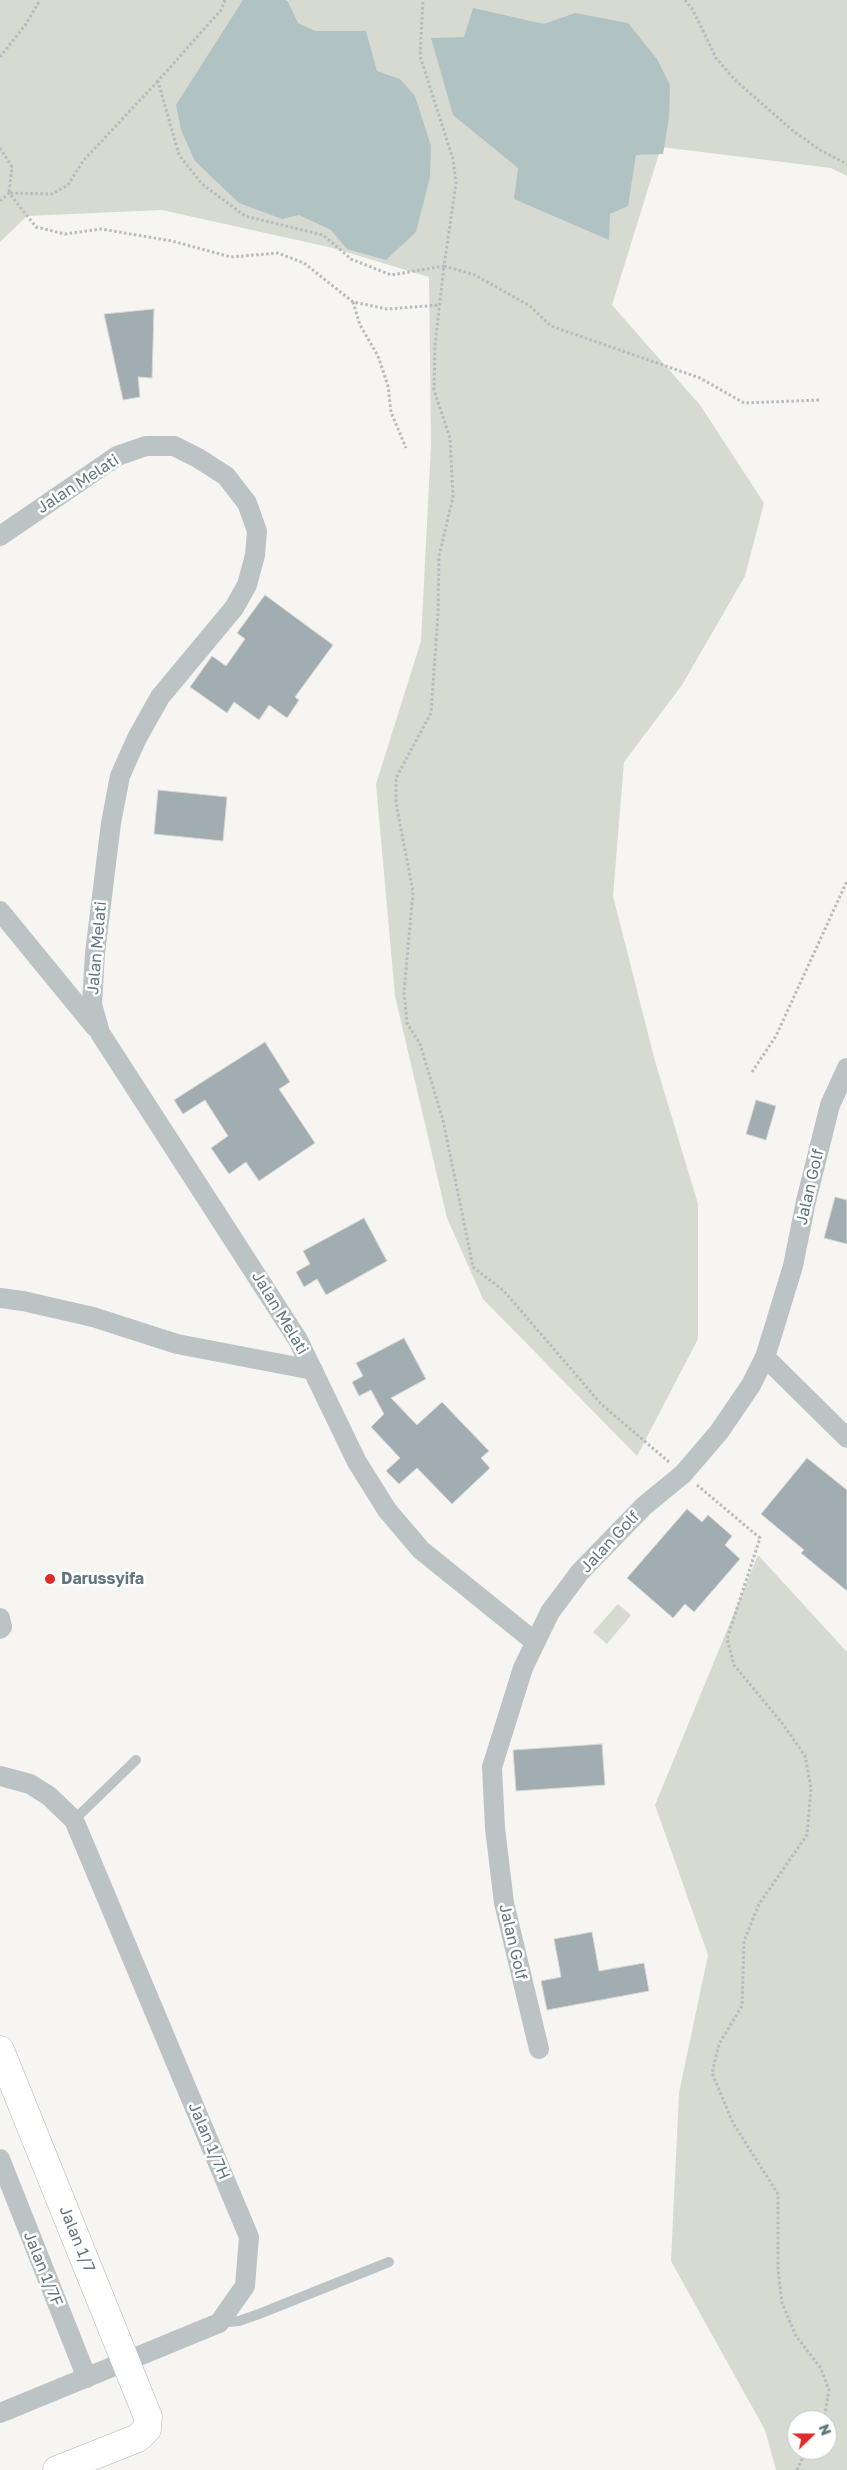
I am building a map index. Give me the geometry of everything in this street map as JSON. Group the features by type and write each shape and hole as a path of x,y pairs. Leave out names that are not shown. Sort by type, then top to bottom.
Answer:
{"street":[{"name":"Jalan Melati","path":"0,536 117,456 146,446 174,446 226,476 247,503 257,532 255,555 247,585 234,608 160,697 137,738 120,776 111,823 95,953 92,1004 100,1033 258,1275 298,1340 357,1462 393,1516 421,1550 535,1642"},
{"path":"0,911 100,1033"},
{"name":"Jalan Golf","path":"539,2049 504,1903 495,1828 492,1768 523,1668 550,1612 580,1572 644,1506 683,1474 719,1432 751,1385 765,1357 793,1266 806,1201 830,1105 847,1068"},
{"path":"0,1298 23,1301 93,1317 177,1344 313,1370"},
{"path":"765,1357 847,1438"},
{"path":"0,1618 2,1627 0,1629"},
{"name":"Jalan 1/7H","path":"0,1776 30,1784 49,1796 74,1820 249,2237 245,2286 219,2323"},
{"name":"Jalan 1/7","path":"0,2050 148,2417 147,2429 138,2438 57,2470"},
{"name":"Jalan 1/7F","path":"0,2160 87,2378"},
{"path":"0,2413 219,2323"}],"lane":[{"path":"74,1820 136,1760"},
{"path":"219,2323 239,2321 389,2262"}],"path":[{"path":"0,57 26,24 40,0"},
{"path":"9,193 52,194 68,185 84,161 221,10 225,0"},
{"path":"423,0 420,56 452,159 456,183 435,345 434,390 450,438 453,497 439,556 438,614 431,714 396,778 396,803 413,892 404,992 407,1023 420,1044 443,1120 473,1267 504,1291 601,1404 760,1538 727,1639 734,1665 782,1723 805,1756 811,1788 807,1835 759,1904 744,1941 742,2006 719,2044 712,2073 733,2122 778,2194 778,2269 782,2303 796,2336 820,2367 829,2390 826,2410"},
{"path":"685,0 693,10 716,58 735,80 792,130 820,150 847,164"},
{"path":"158,81 179,155 202,184 245,216 324,235 351,260 391,275 444,266 474,275 530,306 551,326 700,378 744,403 821,400"},
{"path":"0,148 12,167 9,193 0,201"},
{"path":"9,193 36,226 65,234 101,229 172,241 231,257 278,253 304,263 353,302 387,309 440,305"},
{"path":"353,302 360,325 378,356 388,386 391,412 406,448"},
{"path":"752,1072 776,1036 847,881"}],"shaded area":[{"path":"0,0 847,0 847,176 831,168 661,147 612,305 700,405 764,503 745,576 682,685 624,762 613,896 655,1061 698,1204 698,1339 637,1456 483,1299 447,1218 395,996 376,784 421,641 431,445 429,277 333,248 162,210 27,216 0,242"},
{"path":"243,0 285,0 288,2 298,23 315,31 366,31 377,71 400,79 415,96 431,146 430,177 416,232 386,260 347,249 331,230 299,215 282,219 239,203 195,161 181,130 176,105"},
{"path":"473,8 544,24 575,13 628,23 657,59 670,85 669,118 663,154 636,155 628,206 610,214 609,240 514,199 518,168 453,115 431,38 464,37"},
{"path":"758,1555 847,1652 847,2470 776,2470 765,2430 671,2261 679,2093 708,1955 655,1805"},
{"path":"618,1604 631,1615 607,1644 593,1632"}],"building":[{"path":"154,309 152,378 138,377 140,397 123,400 104,314"},
{"path":"265,595 333,645 295,697 299,700 287,718 269,705 259,720 234,702 227,713 190,687 212,656 226,666 245,639 237,633"},
{"path":"158,790 227,797 223,841 154,834"},
{"path":"265,1042 290,1082 279,1089 315,1143 259,1181 246,1162 229,1174 211,1148 228,1136 205,1100 183,1114 174,1100"},
{"path":"756,1100 776,1106 766,1140 746,1134"},
{"path":"835,1197 847,1200 847,1244 824,1238"},
{"path":"364,1218 387,1261 326,1295 317,1279 304,1287 296,1272 310,1264 303,1251"},
{"path":"404,1338 426,1379 391,1398 417,1425 442,1402 489,1451 481,1458 490,1468 452,1504 417,1468 399,1484 386,1471 400,1458 371,1427 384,1414 371,1390 359,1396 352,1382 363,1376 356,1363"},
{"path":"807,1458 847,1490 847,1591 801,1553 804,1550 761,1514"},
{"path":"687,1509 702,1522 708,1515 732,1536 725,1545 740,1559 694,1612 685,1604 673,1618 627,1578"},
{"path":"602,1744 605,1785 516,1791 513,1750"},
{"path":"592,1932 599,1971 644,1963 649,1991 547,2010 541,1981 561,1977 554,1939"}],"place":[{"name":"Darussyifa","path":"50,1579"}]}
